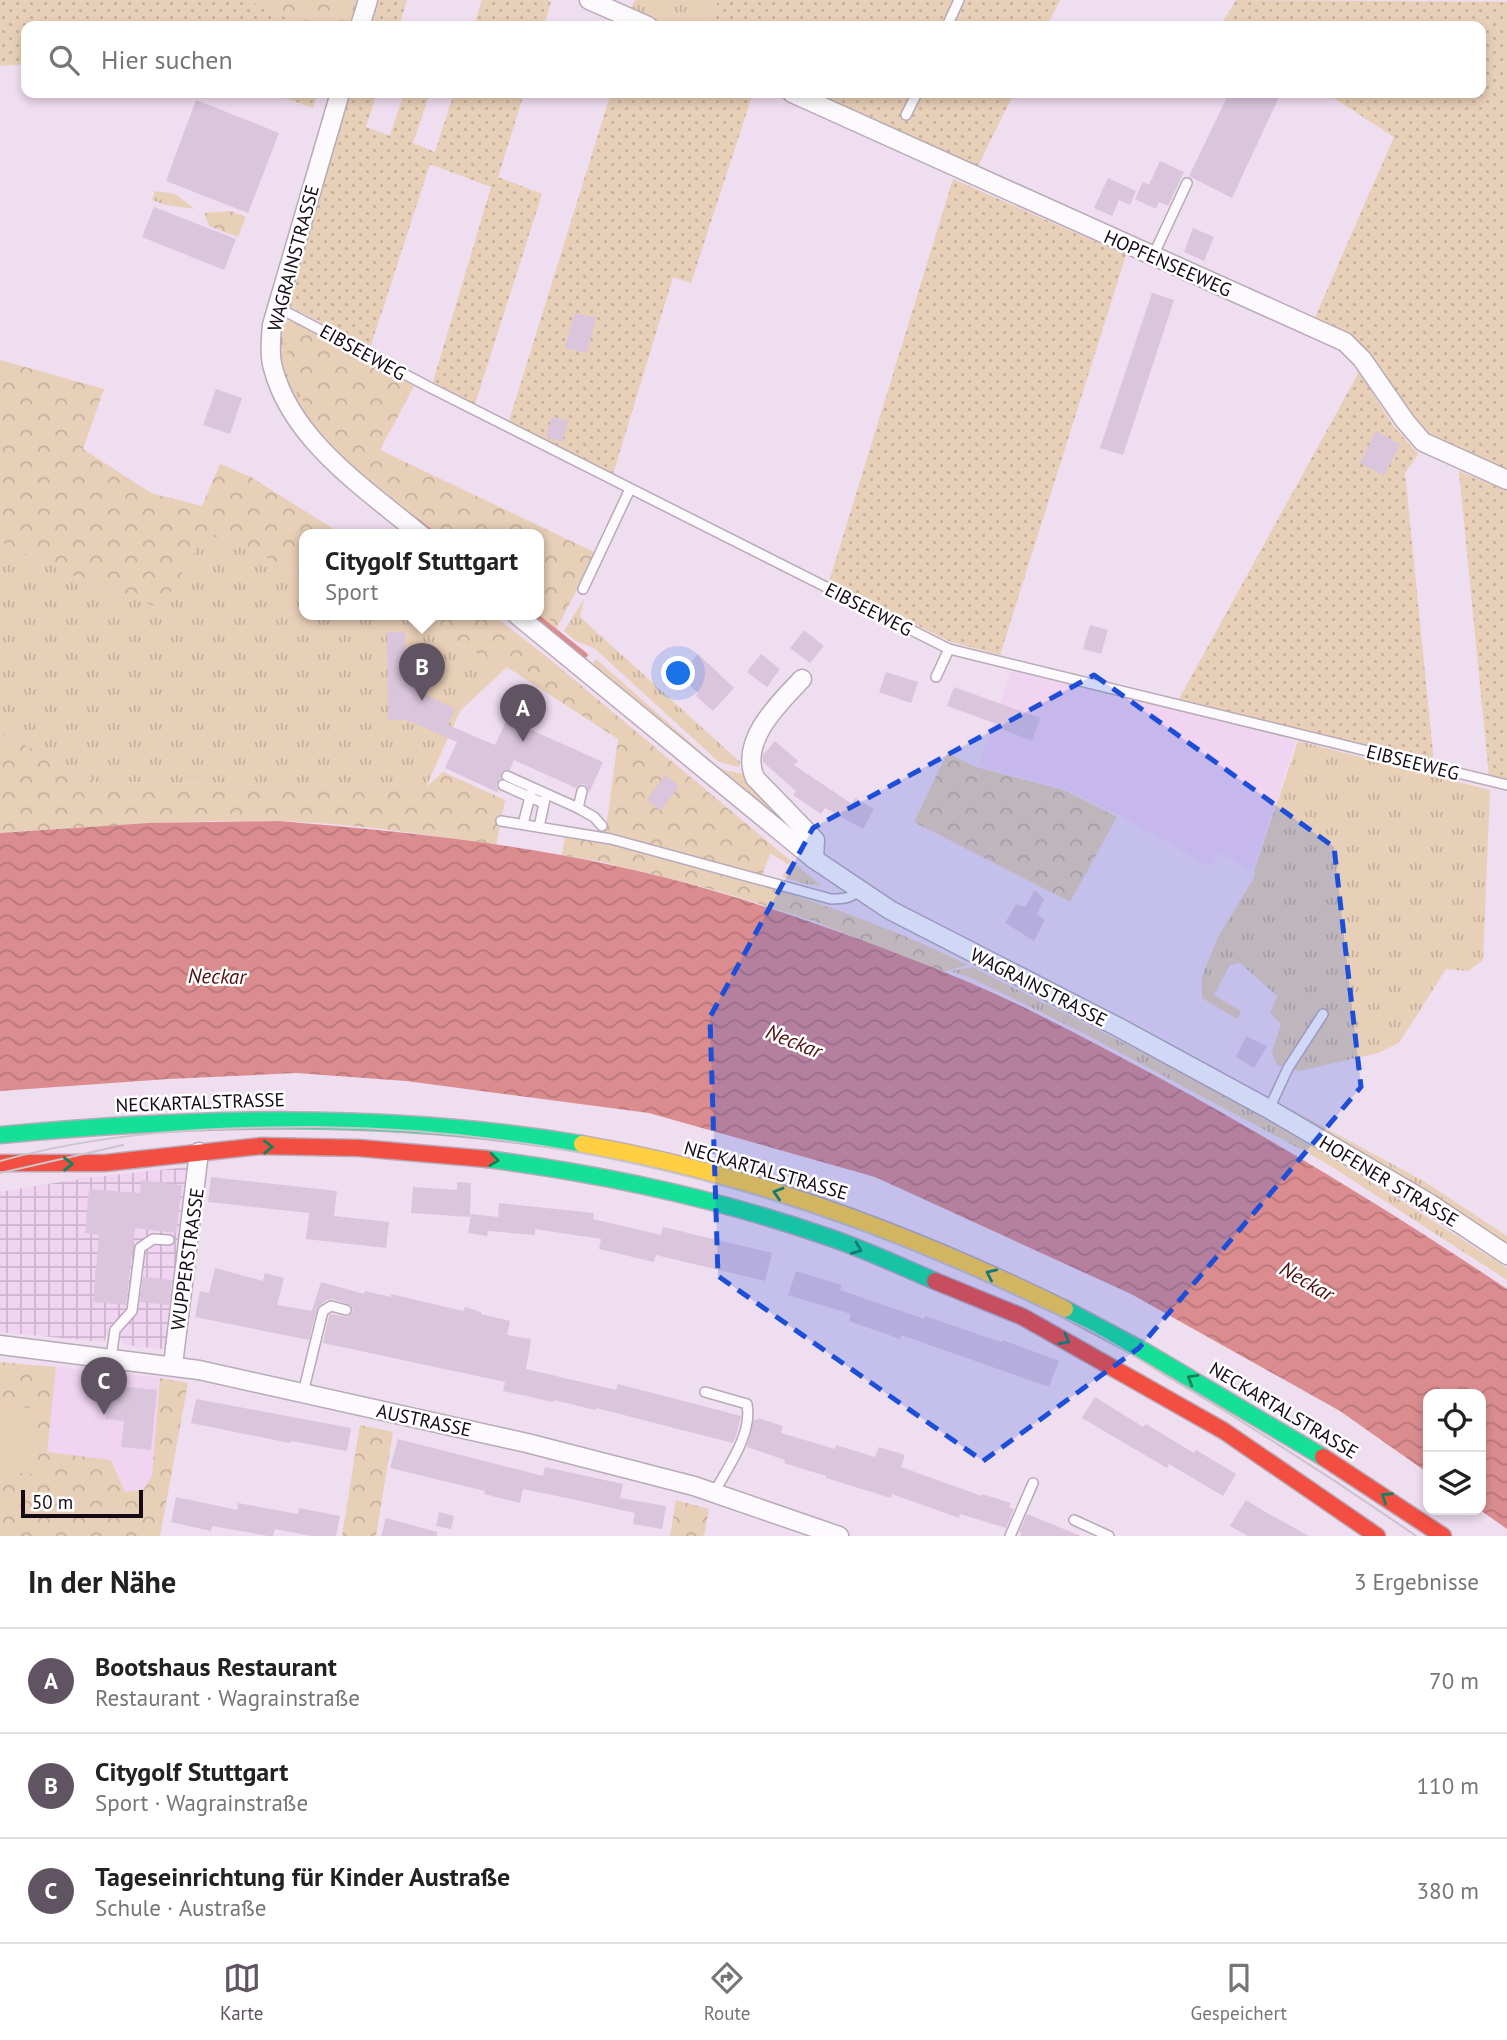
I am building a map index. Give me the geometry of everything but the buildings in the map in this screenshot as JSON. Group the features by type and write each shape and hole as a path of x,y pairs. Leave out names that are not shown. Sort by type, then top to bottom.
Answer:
{"main road":[{"name":"NECKARTALSTRASSE","path":"0,1135 148,1123 261,1119 369,1121 540,1137 630,1154 729,1178 841,1213 915,1241 1081,1316 1285,1433 1443,1536"},
{"path":"0,1163 106,1163 261,1146 359,1148 457,1155 536,1165 635,1183 710,1202 831,1238 1023,1317 1224,1431 1377,1536"}],"street":[{"path":"362,21 368,0"},
{"path":"589,0 637,21"},
{"name":"WAGRAINSTRASSE","path":"339,98 272,325 272,367 288,404 311,438 333,461 414,529"},
{"name":"HOPFENSEEWEG","path":"803,98 1345,342 1362,359 1423,442 1507,480"},
{"name":"WAGRAINSTRASSE","path":"523,620 814,859 859,889 914,924 1118,1027 1269,1110"},
{"path":"802,679 765,718 752,751 750,768 755,778 815,840 814,859"},
{"name":"HOFENER STRASSE","path":"1269,1110 1429,1203 1507,1255"},
{"name":"WUPPERSTRASSE","path":"173,1365 200,1152"},
{"name":"AUSTRASSE","path":"0,1345 173,1365 527,1443 714,1493 839,1536"}],"lane":[{"path":"949,21 959,0"},
{"path":"906,115 914,98"},
{"path":"1153,256 1187,183"},
{"name":"EIBSEEWEG","path":"277,307 949,649 1507,785"},
{"path":"583,589 630,489"},
{"path":"936,677 949,649"},
{"path":"505,780 545,799 578,808 594,817 602,826"},
{"path":"578,808 582,791"},
{"path":"523,824 531,792"},
{"path":"539,827 545,799"},
{"path":"501,821 611,839 831,899 844,899 856,894 859,889"},
{"path":"1269,1110 1288,1068 1323,1014"},
{"path":"111,1358 114,1330 132,1311 140,1248 153,1239 169,1240"},
{"path":"303,1393 323,1311 331,1306 346,1310"},
{"path":"705,1392 747,1404 748,1412 742,1440 714,1493"},
{"path":"1010,1536 1033,1483"},
{"path":"1074,1520 1109,1536"}],"highlighted area":[{"path":"1094,675 1334,847 1361,1087 1139,1348 983,1461 718,1276 710,1017 813,828"}],"shaded area":[{"path":"1012,669 1296,741 1252,871 1219,852 1210,867 1121,816 1065,789 978,766"},
{"path":"187,1167 170,1345 163,1349 124,1345 121,1338 106,1336 104,1342 0,1332 0,1192 85,1178"},
{"path":"56,1367 160,1378 152,1476 144,1489 125,1493 47,1452"}],"green space":[{"path":"0,0 246,0 294,21 21,21 21,64 0,66"},
{"path":"246,0 361,0 355,21 295,21"},
{"path":"377,0 407,0 401,21 371,21"},
{"path":"482,0 551,2 545,21 476,21"},
{"path":"635,0 719,0 708,21 624,21"},
{"path":"719,0 1060,0 1050,21 708,21"},
{"path":"1236,0 1507,2 1507,470 1428,435 1313,322 1394,137 1334,98 1486,98 1486,21 1223,21"},
{"path":"285,98 316,98 313,108"},
{"path":"347,98 375,98 366,127 390,136 402,98 428,98 413,143 435,152 452,98 522,98 498,177 542,194 475,404 433,382 491,187 430,164 370,348 285,304"},
{"path":"609,98 751,98 691,283 673,277 613,474 509,421"},
{"path":"781,98 1012,98 970,182"},
{"path":"953,179 1126,255 1000,655 951,642 829,582"},
{"path":"155,191 175,194 195,209 165,205 152,200"},
{"path":"231,211 246,217 238,237 209,226 204,213"},
{"path":"291,319 302,326 294,326 319,430 344,459 433,529 422,529 370,488 341,463 308,427 292,396 280,352 279,337 286,322"},
{"path":"294,326 302,326 414,386 380,450 596,553 558,626 544,616 544,529 433,529 344,459 319,430 300,395 289,363 285,340"},
{"path":"0,360 104,389 83,449 151,493 202,506 220,464 251,477 333,529 299,529 299,572 207,531 161,608 114,594 3,543 0,546"},
{"path":"1359,372 1395,428 1418,454 1405,473 1434,763 1179,699"},
{"path":"1459,471 1507,491 1507,781 1489,776"},
{"path":"207,531 299,572 299,620 404,620 507,667 460,711 426,787 96,782 0,732 0,546 3,543 114,594"},
{"path":"584,599 580,617 740,762 739,767 719,762 594,648 576,641 564,631"},
{"path":"544,616 558,626 556,630 590,655 585,660 536,620 544,620"},
{"path":"404,620 499,620 773,846 759,884 865,920 968,965 943,972 816,922 718,891 598,861 562,855 565,836 602,842 618,739 507,667"},
{"path":"596,659 717,766 743,774 804,841 591,666"},
{"path":"0,732 96,782 426,787 443,772 505,800 496,846 387,830 278,821 173,822 0,833"},
{"path":"1298,741 1490,790 1483,960 1468,971 1446,969 1399,1043 1378,1053 1300,1071 1277,1065 1272,1051 1281,1024 1270,1013 1277,996 1240,963 1230,965 1214,995 1241,1011 1237,1019 1202,998 1202,976 1218,937 1255,876 1254,871"},
{"path":"947,753 976,767 1064,790 1117,817 1070,902 914,822"},
{"path":"773,846 821,885 805,884 782,877 789,865 770,853"},
{"path":"972,967 1236,1102 1373,1183 1507,1268 1507,1280 1326,1163 1087,1035 971,978 951,971"},
{"path":"1287,1107 1425,1182 1507,1236 1507,1244"},
{"path":"0,1362 56,1367 47,1452 111,1460 125,1492 144,1489 152,1476 160,1378 188,1383 160,1536 0,1536"},
{"path":"0,1405 40,1409 33,1474 0,1471"},
{"path":"360,1425 393,1432 376,1536 342,1536"},
{"path":"676,1500 709,1509 704,1536 670,1536"}],"water":[{"name":"Neckar","path":"279,821 390,831 502,845 613,865 721,893 875,945 991,992 1111,1052 1335,1179 1507,1289 1507,1529 1486,1514 1486,1389 1423,1389 1423,1469 1340,1411 1131,1294 875,1177 649,1113 406,1081 296,1073 0,1091 0,833 149,823"}],"waterway":[{"path":"416,520 427,529"},
{"path":"541,620 585,655"}],"tram line":[{"path":"0,1161 117,1137 235,1128 316,1127 408,1131 499,1140 589,1154 677,1174 765,1198 851,1227 936,1260 1086,1328 1266,1436 1416,1536"},
{"path":"0,1173 123,1145"}],"traffic: fast":[{"path":"0,1135 146,1124 291,1120 437,1126 582,1144"},
{"path":"487,1159 618,1180 747,1211 844,1243 935,1281"},
{"path":"1065,1309 1144,1351 1323,1457"}],"traffic: slow":[{"path":"582,1144 707,1171 830,1209 949,1256 1065,1309"}],"traffic: jam":[{"path":"0,1163 105,1163 261,1146 359,1148 487,1159"},
{"path":"935,1281 1023,1317 1224,1431 1377,1536"},
{"path":"1323,1457 1443,1536"}],"place":[{"name":"Citygolf Stuttgart","path":"422,701"},
{"name":"Bootshaus Restaurant","path":"523,742"},
{"name":"Tageseinrichtung für Kinder Austraße","path":"104,1415"}]}
